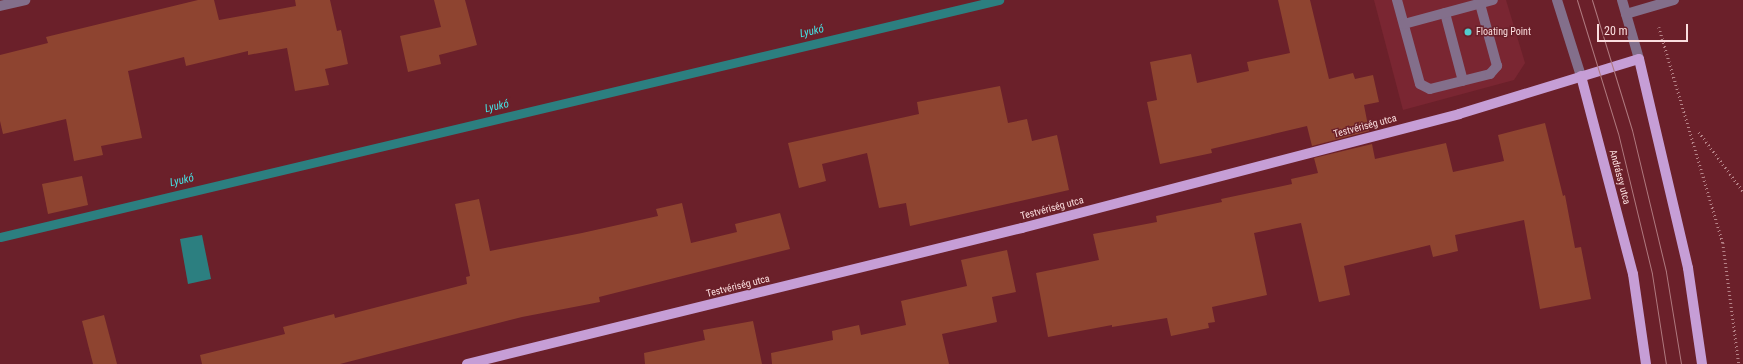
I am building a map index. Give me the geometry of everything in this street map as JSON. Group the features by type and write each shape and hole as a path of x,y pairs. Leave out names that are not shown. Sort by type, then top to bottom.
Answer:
{"main road":[{"name":"Testvériség utca","path":"467,364 1022,228 1459,114 1639,59"},
{"path":"1639,59 1688,268 1702,364"},
{"name":"Andrássy utca","path":"1581,76 1633,274 1646,364"}],"street":[{"path":"0,6 25,0"},
{"path":"1397,0 1420,84 1430,89 1490,74 1498,66 1480,4"},
{"path":"1404,24 1493,0"},
{"name":"Andrássy utca","path":"1557,0 1581,76"},
{"path":"1622,0 1639,59"},
{"path":"1626,14 1674,0"},
{"path":"1445,13 1463,81"}],"path":[{"path":"1658,22 1723,243 1739,364"},
{"path":"1699,132 1743,191"}],"shaded area":[{"path":"1374,0 1506,0 1525,63 1514,80 1403,110"}],"water":[{"path":"202,235 211,279 188,284 180,239"}],"building":[{"path":"198,0 214,0 219,20 296,6 295,0 330,0 337,31 341,30 348,64 325,69 329,85 295,91 287,48 248,55 248,51 186,66 184,57 128,71 142,138 101,146 103,155 74,161 66,119 3,134 0,121 0,55 48,43 46,37"},
{"path":"434,0 465,0 477,45 439,55 441,64 408,72 400,36 441,27"},
{"path":"1278,0 1310,0 1329,79 1353,73 1355,79 1373,75 1379,102 1364,105 1369,131 1312,146 1307,126 1211,149 1212,153 1160,164 1147,102 1157,100 1150,62 1191,54 1197,83 1249,71 1247,62 1290,53"},
{"path":"1000,86 1008,123 1027,119 1032,141 1057,135 1069,190 910,226 906,203 879,208 867,153 822,164 826,181 799,188 788,143 919,114 917,102"},
{"path":"1545,123 1563,196 1565,195 1575,248 1581,247 1591,299 1540,309 1524,220 1455,235 1458,251 1433,257 1430,245 1344,266 1350,295 1319,302 1301,223 1254,233 1267,295 1212,307 1215,322 1208,323 1209,328 1171,336 1167,318 1112,327 1112,325 1048,337 1036,273 1099,260 1093,234 1157,222 1156,216 1222,202 1221,199 1292,184 1291,179 1318,173 1314,158 1372,144 1375,159 1446,143 1453,172 1504,161 1498,135"},
{"path":"82,176 88,205 48,214 42,184"},
{"path":"479,199 490,251 658,216 656,209 682,203 691,243 737,232 735,224 780,213 790,249 599,297 600,302 522,317 340,364 202,364 200,355 285,334 283,327 334,314 335,318 467,284 466,277 470,276 455,204"},
{"path":"1007,250 1016,292 992,297 997,322 942,334 949,364 772,364 771,353 833,340 832,331 859,325 861,335 906,325 901,301 967,286 961,260"},
{"path":"104,315 117,364 93,364 82,321"},
{"path":"753,321 762,364 645,364 644,353 705,340 703,330"}],"waterway":[{"name":"Lyukó","path":"0,237 999,0"}],"tram line":[{"path":"1577,0 1618,133 1652,274 1666,364"},
{"path":"1592,0 1632,130 1666,272 1681,364"}],"place":[{"name":"Floating Point","path":"1468,32"}]}
